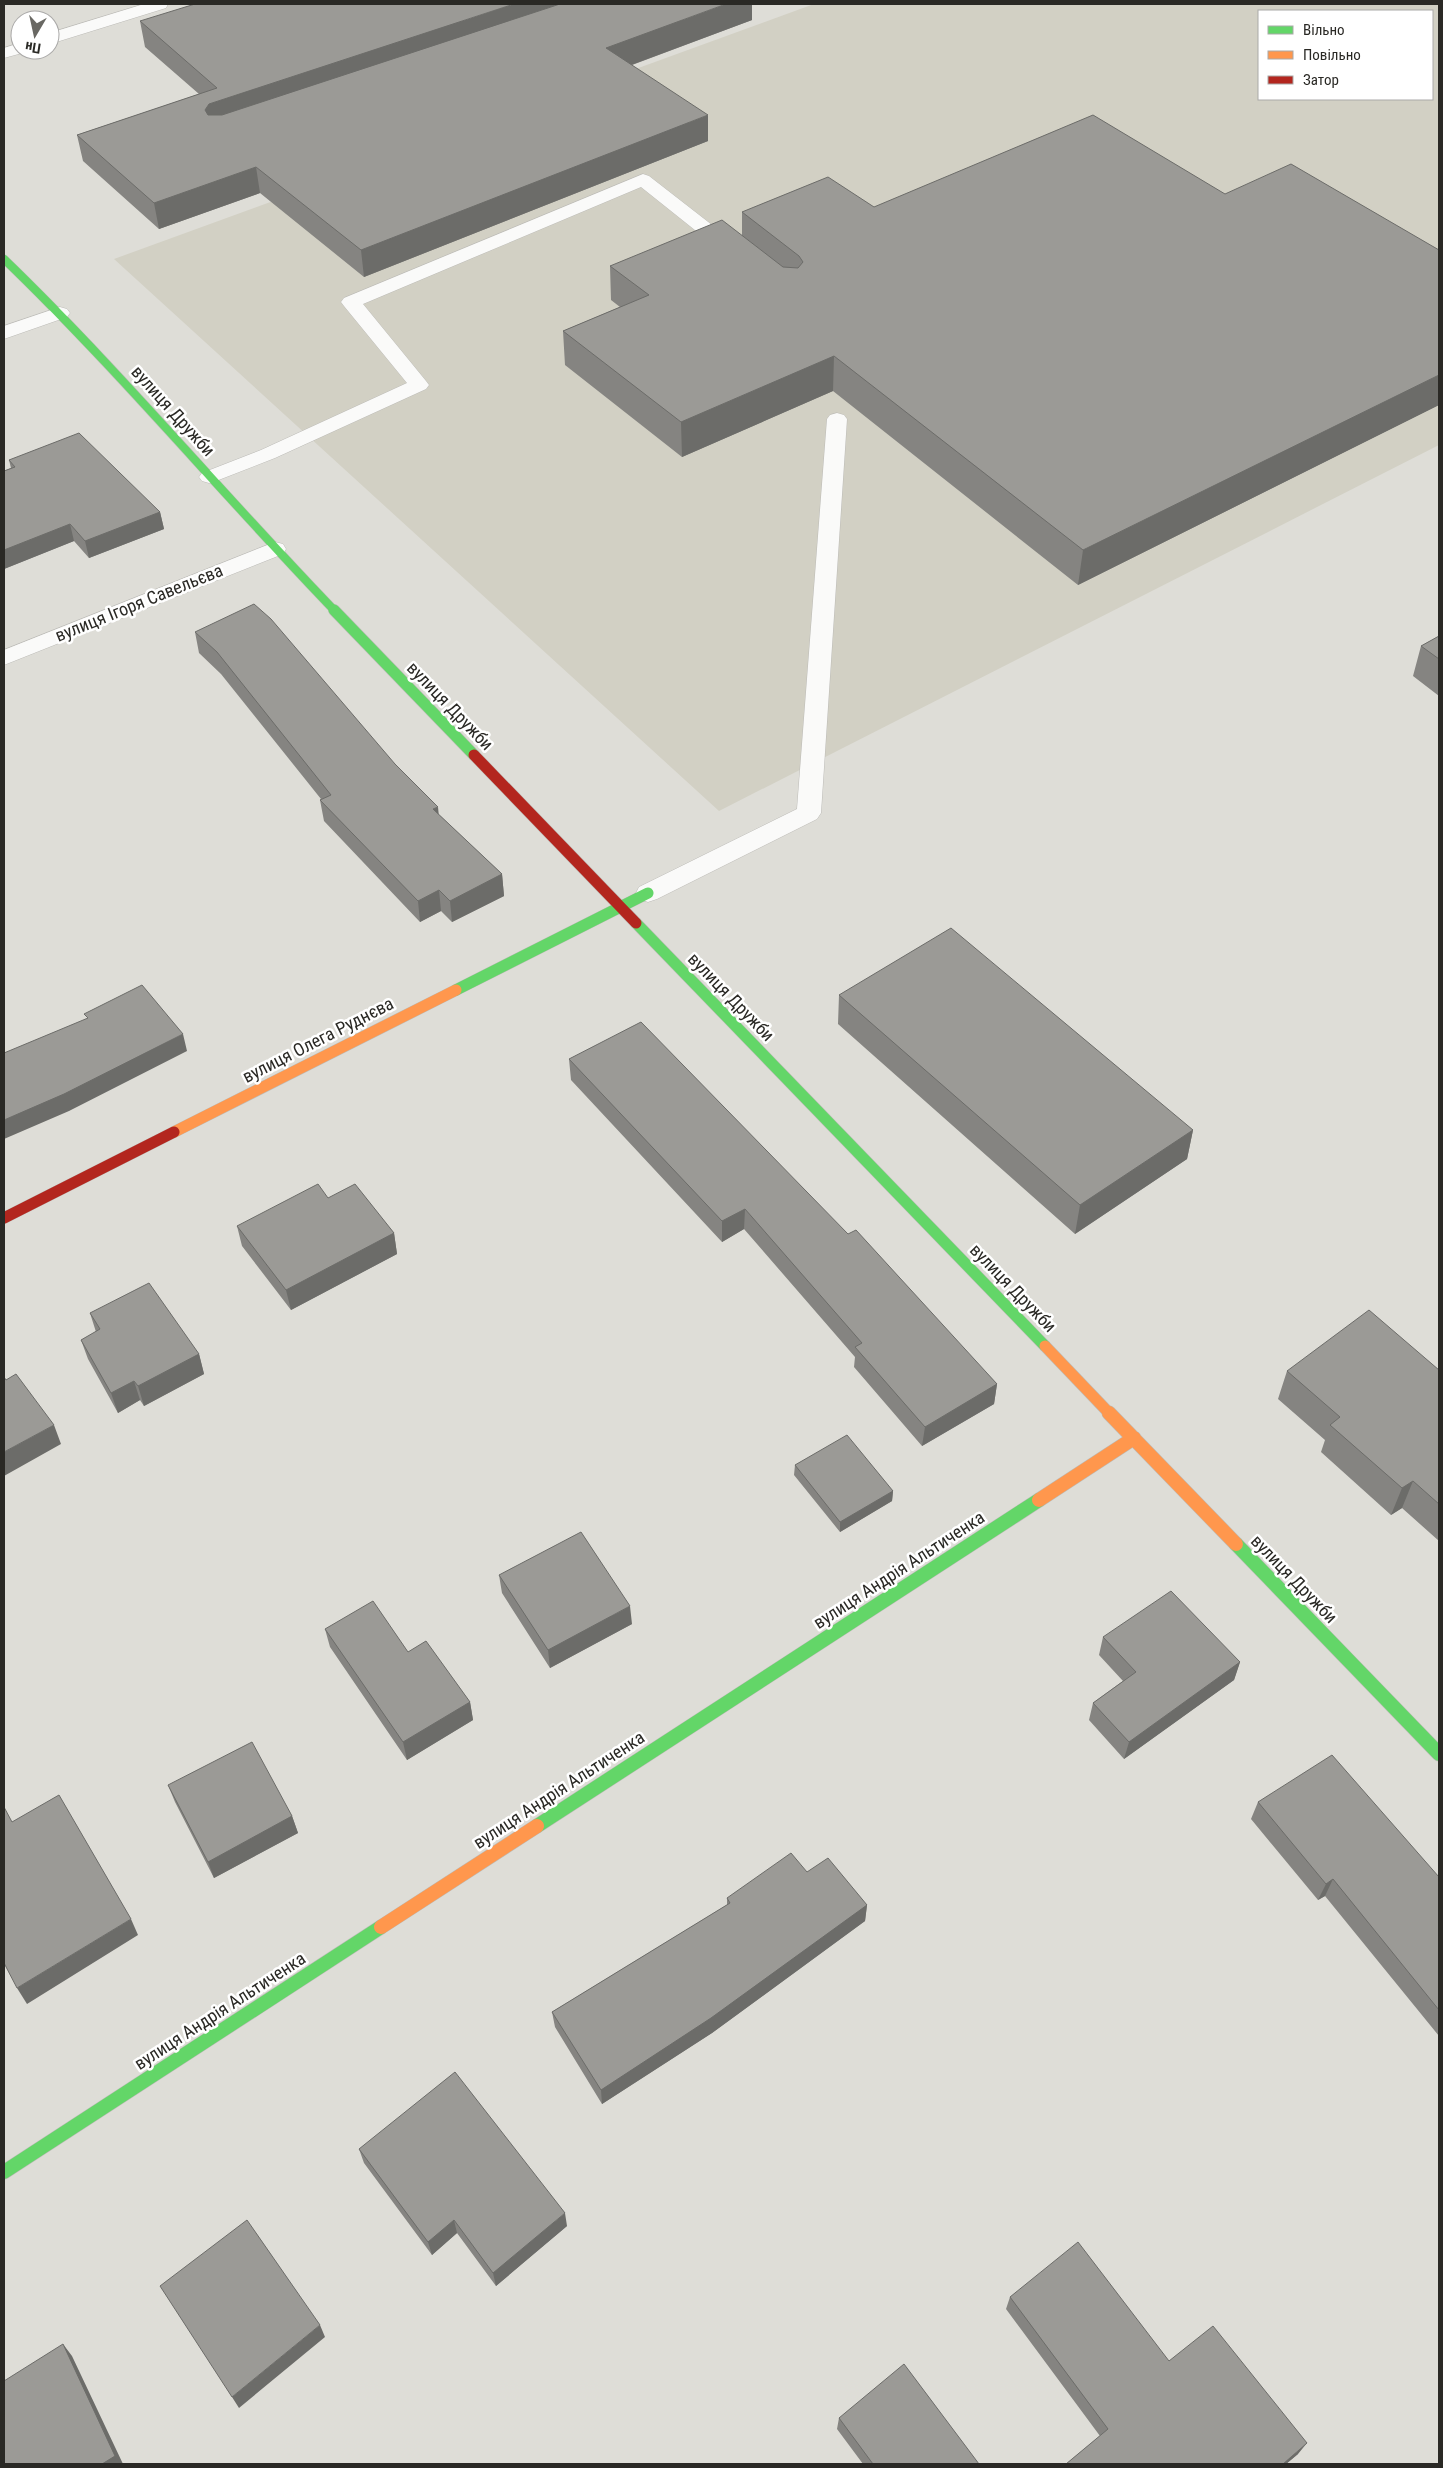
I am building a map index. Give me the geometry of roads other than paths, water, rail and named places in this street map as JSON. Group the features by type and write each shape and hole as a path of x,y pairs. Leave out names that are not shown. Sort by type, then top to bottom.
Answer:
{"street":[{"path":"60,36 160,4"},
{"path":"209,477 268,454 418,385 351,302 643,180 744,260"},
{"name":"вулиця Дружби","path":"4,259 60,313 275,549 1439,1754"},
{"path":"4,333 60,313"},
{"path":"648,892 808,813 837,419"},
{"name":"вулиця Ігоря Савельєва","path":"4,658 275,549"},
{"name":"вулиця Олега Руднєва","path":"4,1218 621,908 648,892"},
{"name":"вулиця Андрія Альтиченка","path":"4,2172 1134,1438"}]}
